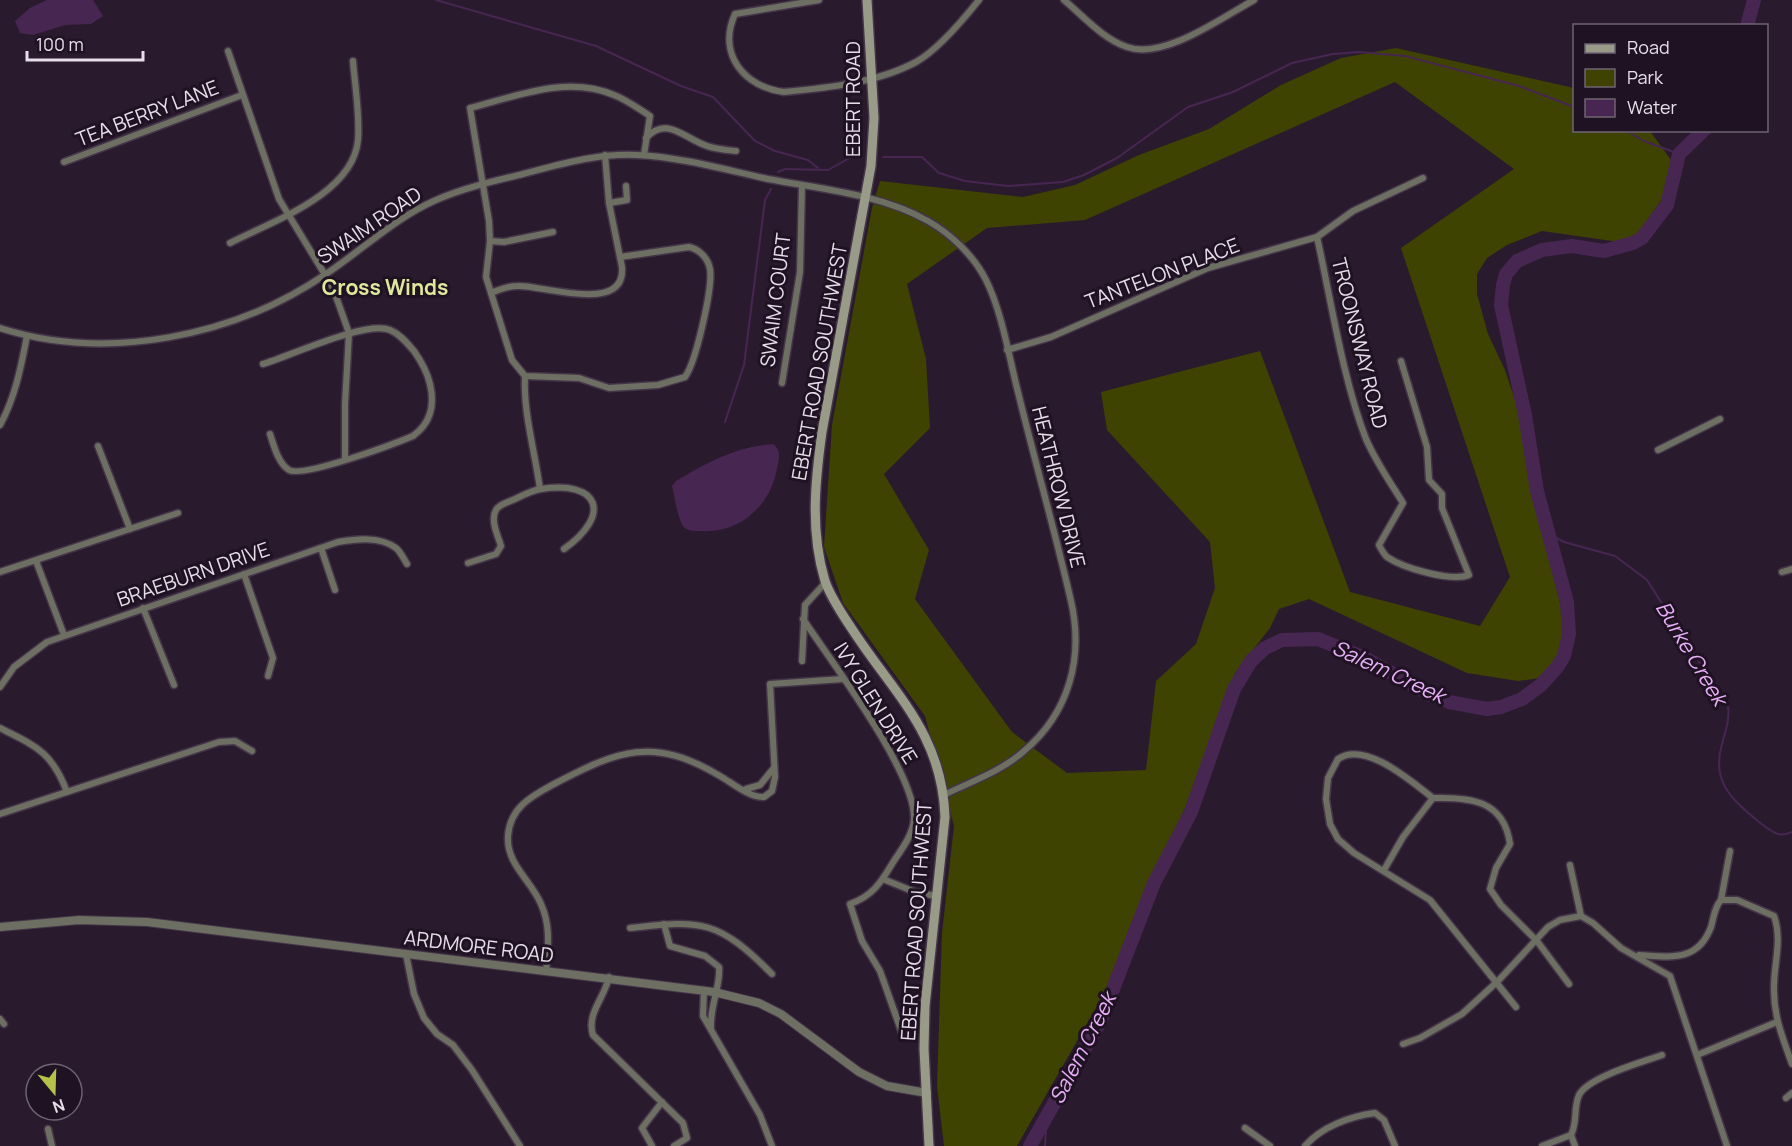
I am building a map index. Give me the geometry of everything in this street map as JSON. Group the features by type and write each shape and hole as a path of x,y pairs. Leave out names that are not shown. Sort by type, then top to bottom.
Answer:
{"main road":[{"name":"EBERT ROAD","path":"864,198 871,166 874,118 867,0"},
{"name":"EBERT ROAD SOUTHWEST","path":"864,198 816,473 815,522 826,582 858,638 924,732 936,757 944,795 945,817 925,1006 929,1146"}],"street":[{"path":"819,0 735,14 731,32 732,53 738,69 750,81 770,90 784,92 873,78 917,62 959,24 979,0"},
{"path":"1064,0 1107,36 1126,47 1143,50 1170,45 1254,0"},
{"path":"228,51 279,199 333,288 349,333 345,460"},
{"path":"230,243 335,186 346,172 358,142 352,61"},
{"path":"540,489 534,441 524,400 525,376 512,360 486,277 490,241 470,108 551,87 590,87 615,95 650,116 644,155"},
{"name":"TEA BERRY LANE","path":"64,162 242,95"},
{"path":"646,138 651,133 666,128 679,130 706,146 736,151"},
{"path":"492,293 517,285 583,295 608,291 619,284 623,278 609,203 605,155"},
{"name":"SWAIM ROAD","path":"0,328 59,342 105,342 152,339 244,318 280,301 325,275 400,220 435,200 482,184 605,155 644,155 864,198"},
{"name":"TANTELON PLACE","path":"1008,350 1051,337 1208,268 1317,237 1353,211 1423,178"},
{"name":"SWAIM COURT","path":"782,383 800,272 802,185"},
{"path":"609,203 627,200 626,186"},
{"name":"HEATHROW DRIVE","path":"864,198 910,212 931,222 961,246 988,283 1008,350 1075,620 1072,681 1060,708 1023,753 944,795"},
{"path":"490,241 504,242 553,232"},
{"name":"TROONSWAY ROAD","path":"1317,237 1350,380 1366,438 1378,463 1404,503 1379,545 1386,556 1417,570 1461,578 1469,574 1443,508 1442,494 1429,480 1427,447 1401,361"},
{"path":"525,376 579,378 609,388 658,385 685,377 693,362 706,303 710,272 707,262 698,251 689,247 620,257"},
{"path":"262,364 367,328 389,329 400,336 428,374 432,395 431,415 424,428 406,439 345,460 298,472 290,471 281,463 270,434"},
{"path":"0,425 8,412 27,336"},
{"path":"1658,450 1720,419"},
{"path":"98,446 130,529"},
{"path":"468,563 496,554 501,546 494,524 494,512 499,506 540,489 576,489 586,493 591,501 594,513 591,524 580,537 564,549"},
{"path":"0,572 178,513"},
{"name":"BRAEBURN DRIVE","path":"0,687 14,667 33,650 64,635 321,548 357,539 380,541 397,548 406,564"},
{"path":"321,548 335,590"},
{"path":"36,561 64,635"},
{"path":"1782,572 1792,569"},
{"path":"244,574 273,658 268,676"},
{"path":"803,619 809,598 826,582"},
{"path":"143,608 174,685"},
{"name":"IVY GLEN DRIVE","path":"802,662 803,619"},
{"name":"IVY GLEN DRIVE","path":"803,619 897,762 913,807 912,829 877,889 863,899 850,904 862,941 880,971 903,1033"},
{"path":"546,971 549,934 547,919 541,902 517,869 510,853 508,836 512,819 528,798 587,767 626,753 644,750 677,755 694,761 759,797 769,795 775,777 773,769 776,753 771,684 843,679"},
{"path":"0,728 39,748 52,760 67,792"},
{"path":"0,814 227,740 243,744 252,752"},
{"path":"1516,1006 1430,900 1354,853 1332,830 1327,813 1326,785 1338,759 1351,754 1378,761 1433,798 1472,799 1484,804 1501,818 1510,844 1496,868 1490,889 1501,905 1537,941 1569,984"},
{"path":"742,789 760,785 773,769"},
{"path":"1384,870 1403,837 1433,798"},
{"path":"1639,955 1670,957 1691,954 1706,939 1720,900 1730,851"},
{"path":"1570,865 1581,916"},
{"path":"883,879 915,892 936,896"},
{"path":"1720,900 1727,898 1744,902 1774,916 1778,934 1774,984 1777,1022 1792,1064"},
{"path":"1403,1044 1420,1038 1462,1014 1537,941 1548,927 1560,920 1581,916 1593,922 1621,948 1639,955 1670,976 1727,1146"},
{"name":"ARDMORE ROAD","path":"0,927 79,920 147,922 704,990 759,1003 781,1014 859,1072 887,1086 927,1093"},
{"path":"630,928 689,922 706,926 724,934 754,956 772,974"},
{"path":"664,924 670,946 705,956 719,967 720,978 714,992 711,1027"},
{"path":"406,954 414,994 424,1018 437,1034 453,1045 472,1070 520,1146"},
{"path":"609,977 607,990 591,1021 593,1035 683,1123 687,1131 687,1138 674,1146"},
{"path":"704,990 703,1016 760,1115 772,1146"},
{"path":"1697,1055 1777,1022"},
{"path":"1575,1146 1571,1135 1576,1124 1574,1111 1580,1092 1593,1082 1662,1054"},
{"path":"1786,1098 1792,1093"},
{"path":"652,1146 642,1128 662,1102"},
{"path":"1305,1146 1315,1135 1360,1115 1375,1113 1384,1120 1395,1146"},
{"path":"1245,1128 1270,1146"},
{"path":"48,1129 52,1146"},
{"path":"1542,1146 1571,1135"}],"green space":[{"path":"1396,48 1573,88 1573,132 1651,132 1671,160 1662,199 1638,234 1619,242 1542,231 1507,245 1487,258 1477,274 1477,294 1488,334 1505,370 1520,415 1532,485 1560,603 1564,634 1558,659 1540,678 1518,681 1467,673 1309,599 1279,609 1270,628 1235,673 1202,768 1109,985 1017,1146 944,1146 937,1086 942,933 954,826 925,716 843,603 824,547 832,425 872,208 880,181 1023,197 1075,185 1139,155 1209,129 1281,85 1341,58","holes":["1395,82 1514,169 1401,248 1510,577 1480,626 1350,592 1260,351 1101,392 1107,430 1210,542 1215,588 1196,644 1156,681 1146,770 1067,773 1012,732 915,599 929,550 884,474 930,428 926,359 907,284 987,228 1085,220"]}],"water":[{"path":"47,0 93,0 103,16 91,24 65,25 33,35 20,33 15,21 30,8"},
{"path":"773,444 778,449 779,455 774,482 768,494 751,515 728,528 714,531 693,531 683,526 672,486 676,481 734,452"}],"waterway":[{"path":"436,0 596,46 681,86 713,97 755,141 775,151 808,160 818,168"},
{"name":"Salem Creek","path":"1748,24 1754,0"},
{"path":"883,157 922,157 939,173 965,181 1008,186 1063,182 1084,175 1117,158 1188,107 1233,92 1292,63 1333,54 1359,52 1405,56 1519,86 1573,107"},
{"path":"1628,132 1644,141 1679,154"},
{"name":"Salem Creek","path":"1030,1146 1101,1020 1154,883 1191,812 1234,689 1251,661 1265,648 1282,640 1318,639 1365,658 1429,694 1449,702 1487,709 1501,707 1522,699 1541,685 1558,666 1564,656 1569,634 1567,602 1537,491 1525,415 1501,305 1503,285 1506,274 1517,261 1542,250 1572,246 1604,251 1633,243 1642,238 1667,205 1679,154 1702,132"},
{"path":"778,172 785,169 828,170 855,155"},
{"path":"725,422 744,365 765,200 771,189"},
{"name":"Burke Creek","path":"1549,534 1564,542 1615,556 1647,580 1728,707 1728,721 1719,757 1721,779 1726,788 1740,805 1771,831 1782,835 1792,832"},
{"path":"1045,1146 1047,1116"}],"district":[{"name":"Cross Winds","path":"385,287"}]}
